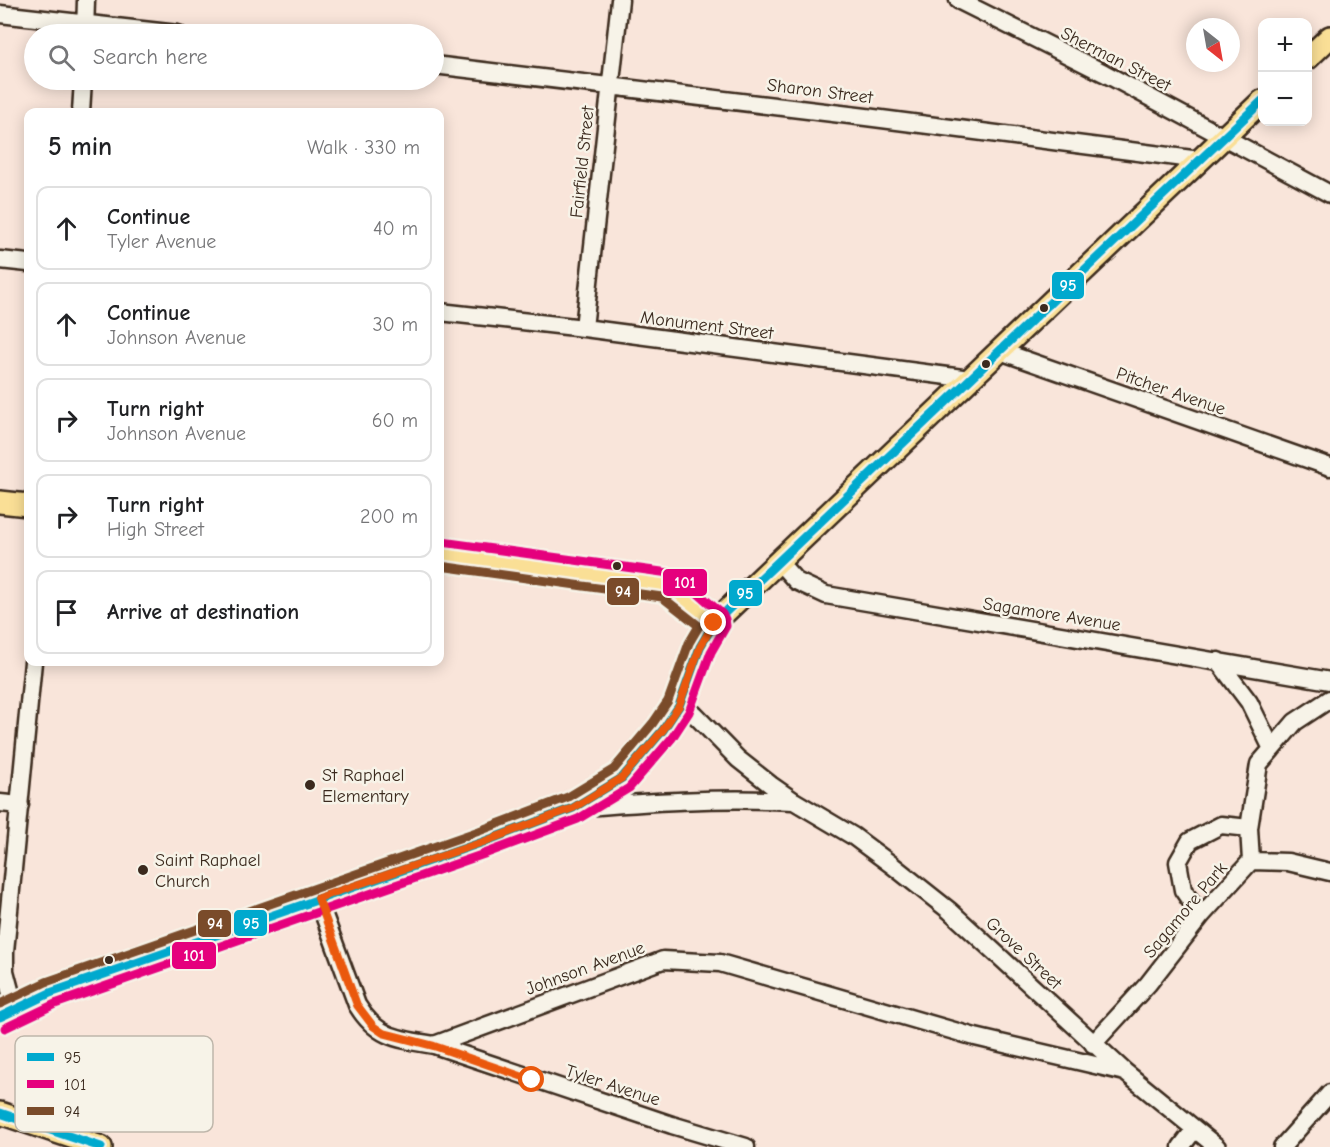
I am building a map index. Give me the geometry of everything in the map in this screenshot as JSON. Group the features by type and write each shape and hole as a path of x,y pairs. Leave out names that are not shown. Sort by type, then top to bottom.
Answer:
{"main road":[{"path":"1312,54 1330,37"},
{"path":"8,1013 50,993 483,842 573,808 622,778 663,730 679,706 700,647 714,623 1258,106"},
{"path":"0,502 24,505"},
{"path":"444,555 666,585 714,623"},
{"path":"0,1113 15,1118"},
{"path":"56,1132 97,1146"}],"street":[{"path":"85,24 86,0"},
{"name":"Fairfield Street","path":"584,328 620,0"},
{"name":"Sherman Street","path":"958,0 1104,73 1330,194"},
{"path":"0,14 57,24"},
{"name":"Sharon Street","path":"444,67 610,85 1200,160"},
{"path":"81,108 82,90"},
{"path":"0,260 24,263"},
{"name":"Monument Street","path":"444,312 584,328 970,379"},
{"name":"Pitcher Avenue","path":"1000,351 1330,467"},
{"name":"Sagamore Avenue","path":"779,562 796,581 826,595 1330,681"},
{"path":"1218,661 1249,702 1272,749"},
{"path":"8,1013 5,952 33,666"},
{"name":"Sagamore Park","path":"1093,1044 1148,984 1201,916 1251,861 1249,828 1259,764 1295,722 1330,699"},
{"name":"Grove Street","path":"679,706 694,714 738,759 794,801 853,836 950,911 1093,1044 1217,1147"},
{"name":"Grove Street","path":"573,808 667,801 748,799 794,801"},
{"path":"0,804 20,805"},
{"path":"1201,916 1183,890 1178,862 1190,841 1221,825 1249,828"},
{"path":"1251,861 1288,862 1330,872"},
{"path":"318,898 357,1005 364,1017 383,1033 434,1046"},
{"name":"Johnson Avenue","path":"434,1046 663,960 720,963 975,1037 1125,1072"},
{"name":"Tyler Avenue","path":"434,1046 672,1125 746,1147"},
{"path":"1282,1147 1330,1093"},
{"path":"1181,1147 1194,1130"}],"transit line":[{"name":"95","path":"0,1017 50,993 483,842 573,808 622,778 663,730 679,706 700,647 714,623 1258,105"},
{"name":"101","path":"5,1028 55,1004 578,819 629,788 672,738 689,712 711,652 726,626 722,614 686,583 669,573 444,542"},
{"name":"94","path":"0,1004 46,982 479,831 568,797 614,769 653,723 668,701 689,643 699,626 662,597 444,567"},
{"name":"95","path":"0,1113 15,1118"},
{"name":"95","path":"56,1132 101,1147"}],"place":[{"name":"St Raphael Elementary","path":"310,785"},
{"name":"Saint Raphael Church","path":"143,870"}],"route":[{"path":"532,1080 434,1046 383,1033 373,1026 357,1005 318,898 483,842 573,808 622,778 663,730 679,706 700,647 714,623"}]}
